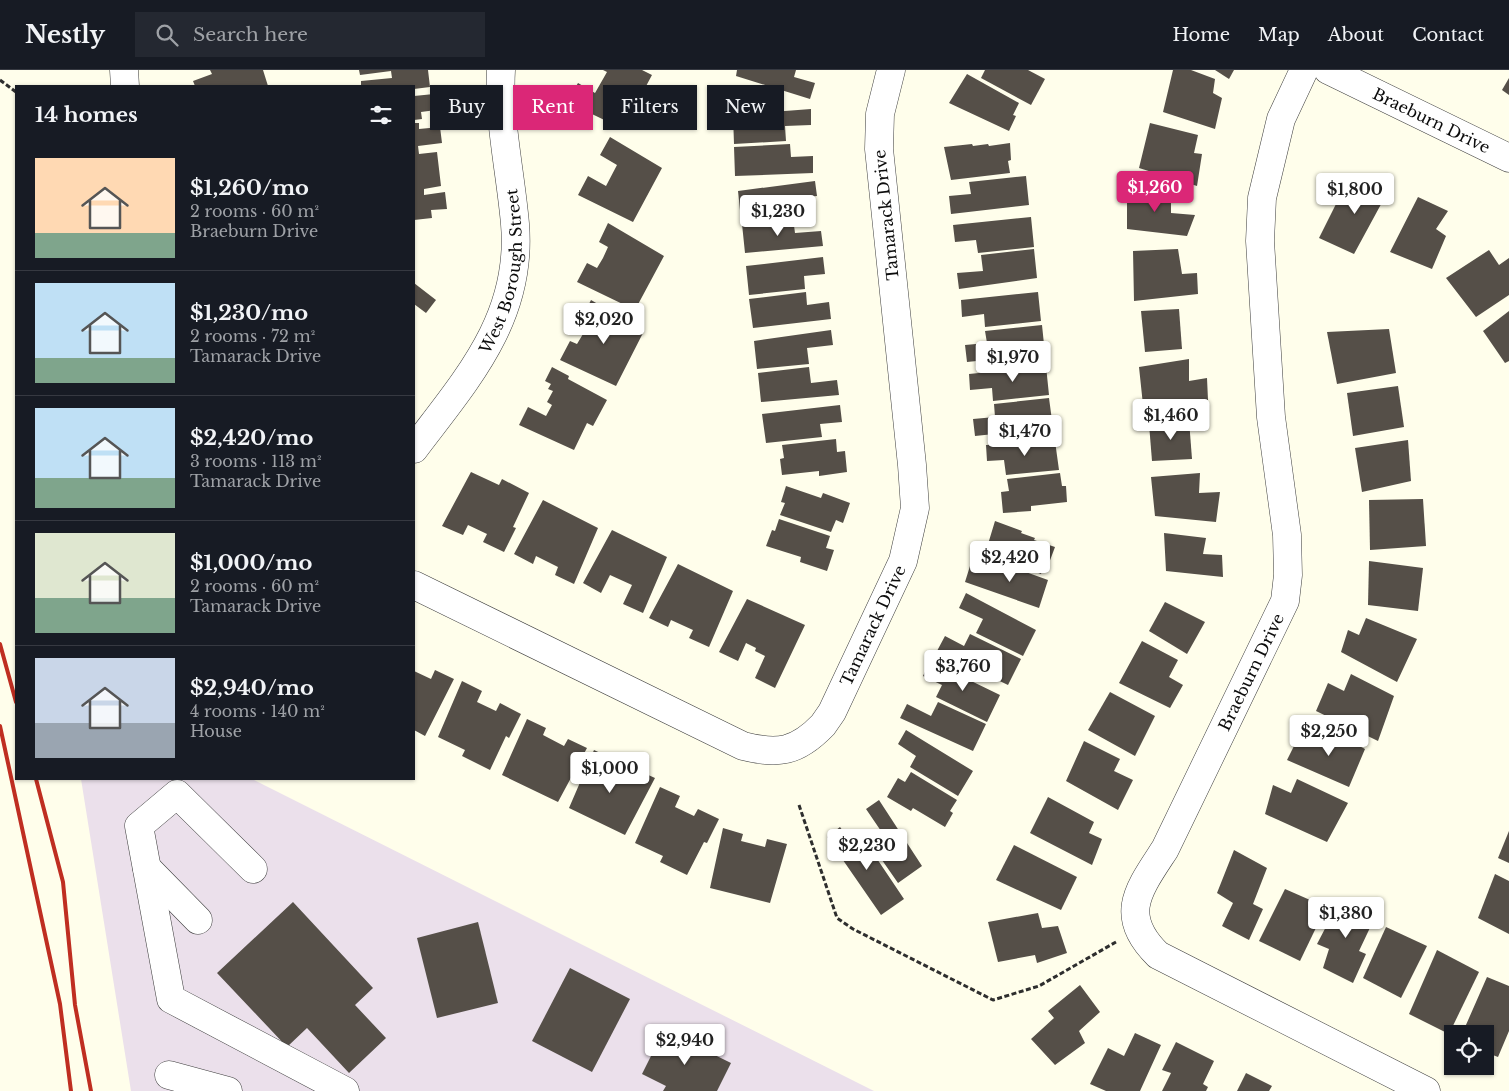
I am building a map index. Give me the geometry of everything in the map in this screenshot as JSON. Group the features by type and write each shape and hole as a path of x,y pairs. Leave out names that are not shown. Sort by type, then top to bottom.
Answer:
{"street":[{"path":"124,70 125,85"},
{"name":"West Borough Street","path":"415,448 478,363 491,341 508,298 516,250 502,99 502,70"},
{"name":"Tamarack Drive","path":"415,585 743,746 762,751 780,752 797,746 811,738 823,726 896,580 909,542 915,508 879,149 880,114 891,70"},
{"name":"Braeburn Drive","path":"1137,930 1134,910 1142,884 1165,849 1285,602 1288,576 1287,535 1271,417 1260,241 1262,198 1281,119 1304,70"},
{"name":"Braeburn Drive","path":"1328,70 1509,158"},
{"path":"253,869 177,794 139,826 171,999 345,1091"},
{"path":"147,868 198,920"},
{"path":"1137,930 1143,941 1158,956 1426,1091"},
{"path":"169,1075 228,1091"}],"path":[{"path":"0,80 15,91"},
{"path":"799,805 837,918 853,929 994,1000 1039,986 1137,930"}],"shaded area":[{"path":"81,780 254,780 874,1091 131,1091"}],"building":[{"path":"210,70 263,70 268,85 195,85 193,81 212,74"},
{"path":"359,70 428,70 430,87 415,89 415,85 361,85 361,81 392,78 391,71 360,75"},
{"path":"603,70 642,70 652,75 647,85 603,85 603,119 593,115 593,92 595,93 607,72"},
{"path":"737,70 796,70 794,77 815,83 810,99 784,91 784,85 765,85 736,76"},
{"path":"985,70 1028,70 1045,79 1031,105 981,78"},
{"path":"1173,70 1191,70 1215,79 1213,93 1222,98 1215,129 1163,112"},
{"path":"1215,70 1234,70 1229,79"},
{"path":"967,74 1019,103 1013,115 1016,116 1009,131 949,103"},
{"path":"1509,78 1509,95 1502,90"},
{"path":"430,94 430,111 421,112 422,119 415,120 415,96"},
{"path":"811,109 811,125 785,126 786,141 734,144 734,130 784,130 784,111"},
{"path":"415,123 419,123 419,129 430,128 430,130 440,130 442,143 418,146 419,154 437,152 441,186 424,189 424,195 445,192 447,209 431,210 432,218 415,220"},
{"path":"1150,123 1198,135 1194,153 1202,154 1197,186 1139,168"},
{"path":"610,137 662,168 633,222 578,195 588,176 606,186 617,165 600,155"},
{"path":"1010,143 1011,160 1008,161 1010,173 951,180 944,147 972,144 973,146 988,144 989,146"},
{"path":"790,144 791,157 813,156 813,173 735,176 734,147"},
{"path":"1372,173 1392,184 1354,254 1319,238 1344,188 1359,197"},
{"path":"1026,176 1029,205 951,214 949,196 971,194 969,182"},
{"path":"815,181 817,196 791,199 792,215 741,220 738,191"},
{"path":"1127,187 1171,192 1171,213 1195,215 1187,236 1127,229"},
{"path":"1418,197 1448,211 1436,229 1446,236 1432,269 1390,252"},
{"path":"1031,217 1034,247 978,253 976,240 955,242 953,225"},
{"path":"793,218 795,233 821,231 823,246 745,253 742,224"},
{"path":"608,223 664,256 635,310 577,282 587,263 597,268 603,258 608,247 599,242"},
{"path":"1034,249 1037,278 959,289 957,273 983,271 981,255"},
{"path":"1178,249 1182,274 1197,273 1198,294 1134,301 1133,251"},
{"path":"1489,250 1499,265 1509,258 1509,295 1476,317 1446,278"},
{"path":"823,257 825,274 804,276 805,289 749,295 746,266"},
{"path":"415,284 436,300 426,313 415,305"},
{"path":"806,292 807,305 829,302 831,319 753,328 749,299"},
{"path":"1038,292 1041,321 985,327 984,314 962,317 961,300"},
{"path":"591,300 644,331 616,386 560,360 570,341 577,344 583,334 588,323 581,320"},
{"path":"1179,309 1182,349 1145,352 1141,311"},
{"path":"1509,311 1509,361 1505,363 1483,331"},
{"path":"1042,325 1045,354 967,362 965,345 987,343 985,331"},
{"path":"1389,329 1396,373 1337,384 1327,332"},
{"path":"831,330 833,345 807,348 809,364 757,369 754,341"},
{"path":"1189,359 1189,381 1207,378 1208,400 1143,405 1139,367"},
{"path":"1046,366 1049,395 993,401 992,388 970,390 969,374"},
{"path":"552,367 569,376 568,379 607,400 593,426 587,423 574,450 519,425 528,407 546,416 552,405 547,402 553,391 548,389 551,384 545,381"},
{"path":"809,367 811,383 837,380 839,395 761,402 758,373"},
{"path":"1398,386 1404,427 1353,436 1347,393"},
{"path":"1049,398 1053,428 975,436 973,419 995,417 994,404"},
{"path":"840,405 842,422 820,424 822,437 766,443 762,414"},
{"path":"1189,420 1192,459 1152,461 1149,424"},
{"path":"836,439 837,452 845,451 847,472 819,476 819,471 782,475 780,459 784,458 782,445"},
{"path":"1408,440 1411,481 1362,492 1355,448"},
{"path":"1055,441 1059,470 1006,475 1004,460 987,461 986,445"},
{"path":"471,472 499,485 502,479 529,493 513,527 516,528 504,552 483,542 487,534 468,525 463,535 442,526"},
{"path":"1060,473 1062,486 1066,486 1067,502 1031,506 1031,511 1003,513 1001,492 1009,491 1007,479"},
{"path":"1200,473 1199,493 1220,492 1216,522 1155,516 1151,477"},
{"path":"786,486 821,498 823,493 850,503 843,523 836,520 831,532 780,515 785,503 781,502"},
{"path":"1423,499 1426,546 1370,550 1369,500"},
{"path":"543,500 598,528 574,584 555,575 558,567 536,556 533,564 514,554"},
{"path":"779,519 830,536 826,548 834,550 827,571 800,562 801,557 766,546 772,530 775,531"},
{"path":"995,521 1022,531 1021,533 1035,538 1034,540 1055,547 1049,563 1045,561 1041,574 985,554"},
{"path":"612,530 667,557 643,613 623,604 632,585 610,575 601,593 583,583"},
{"path":"1164,533 1206,538 1203,554 1222,555 1223,577 1166,571"},
{"path":"995,561 1048,580 1039,608 965,582 970,566 991,573"},
{"path":"1369,561 1423,568 1418,611 1368,605"},
{"path":"678,564 733,591 709,647 689,638 693,630 671,620 668,627 649,618"},
{"path":"966,593 1036,630 1023,656 976,633 983,619 959,608"},
{"path":"747,599 805,625 775,688 755,678 765,656 755,651 756,648 746,643 738,661 719,652"},
{"path":"1165,602 1205,622 1187,654 1149,631"},
{"path":"1366,618 1417,639 1397,682 1341,652 1348,630 1359,635"},
{"path":"970,634 1021,659 1008,685 937,651 945,636 964,646"},
{"path":"1142,641 1178,660 1169,677 1183,685 1170,708 1119,683"},
{"path":"930,661 1000,695 987,722 936,697 942,685 923,676"},
{"path":"435,670 454,679 425,736 415,731 415,671 431,679"},
{"path":"1351,674 1394,696 1378,741 1316,711 1328,683 1344,691"},
{"path":"462,681 482,691 477,702 496,711 500,703 521,714 509,738 506,736 490,770 462,756 465,750 438,737"},
{"path":"1110,692 1155,716 1135,756 1088,730"},
{"path":"938,702 986,724 973,751 900,718 907,704 931,716"},
{"path":"527,719 546,728 543,735 564,746 568,739 587,748 558,802 502,775"},
{"path":"1323,727 1365,749 1349,787 1287,760 1299,736 1315,746"},
{"path":"906,730 973,771 958,796 910,767 916,756 898,744"},
{"path":"1084,741 1120,759 1114,771 1133,780 1118,810 1066,781"},
{"path":"594,750 613,759 609,768 631,779 635,769 655,778 625,835 569,808"},
{"path":"911,772 957,800 950,811 953,813 945,827 913,808 911,811 887,797 898,778 905,782"},
{"path":"1297,779 1348,803 1327,842 1265,814 1273,785 1291,793"},
{"path":"660,787 680,796 675,807 694,816 698,809 719,819 707,843 704,842 687,875 660,862 663,856 635,843"},
{"path":"1048,797 1094,822 1089,833 1102,839 1092,865 1030,833"},
{"path":"879,800 922,866 898,883 868,840 881,831 866,809"},
{"path":"840,827 853,845 863,838 904,899 881,915 827,837"},
{"path":"723,828 743,834 741,841 765,847 767,839 787,844 770,903 710,888"},
{"path":"1509,831 1509,863 1498,858"},
{"path":"1014,845 1077,877 1061,910 996,880"},
{"path":"1234,850 1267,868 1253,904 1263,909 1249,940 1222,926 1233,903 1217,893"},
{"path":"1495,874 1509,881 1509,934 1478,918"},
{"path":"1285,889 1326,907 1300,961 1259,941"},
{"path":"1341,898 1376,915 1359,951 1366,954 1353,983 1323,968 1329,949 1317,944"},
{"path":"293,902 373,988 355,1005 386,1038 349,1073 307,1028 287,1047 217,973"},
{"path":"1038,913 1042,928 1058,926 1067,953 1037,963 1035,955 998,962 988,922"},
{"path":"478,922 498,1003 437,1018 417,938"},
{"path":"1386,927 1427,946 1401,998 1363,978"},
{"path":"1437,950 1479,972 1453,1025 1444,1025 1444,1032 1409,1014"},
{"path":"570,968 630,999 592,1072 532,1041"},
{"path":"1487,977 1509,986 1509,1031 1498,1057 1494,1055 1494,1025 1466,1025"},
{"path":"1080,985 1100,1012 1079,1031 1085,1043 1055,1065 1031,1039 1054,1018 1048,1011"},
{"path":"664,1030 731,1063 717,1091 663,1091 666,1086 642,1074"},
{"path":"1135,1033 1161,1045 1140,1091 1106,1091 1090,1084 1108,1048 1124,1056"},
{"path":"1176,1042 1214,1061 1203,1084 1208,1087 1206,1091 1162,1091 1171,1073 1162,1070"},
{"path":"1246,1073 1272,1086 1269,1091 1237,1091"}],"railway":[{"path":"0,644 15,698"},
{"path":"0,726 60,1004 71,1091"},
{"path":"36,780 63,882 75,1005 91,1091"}]}
